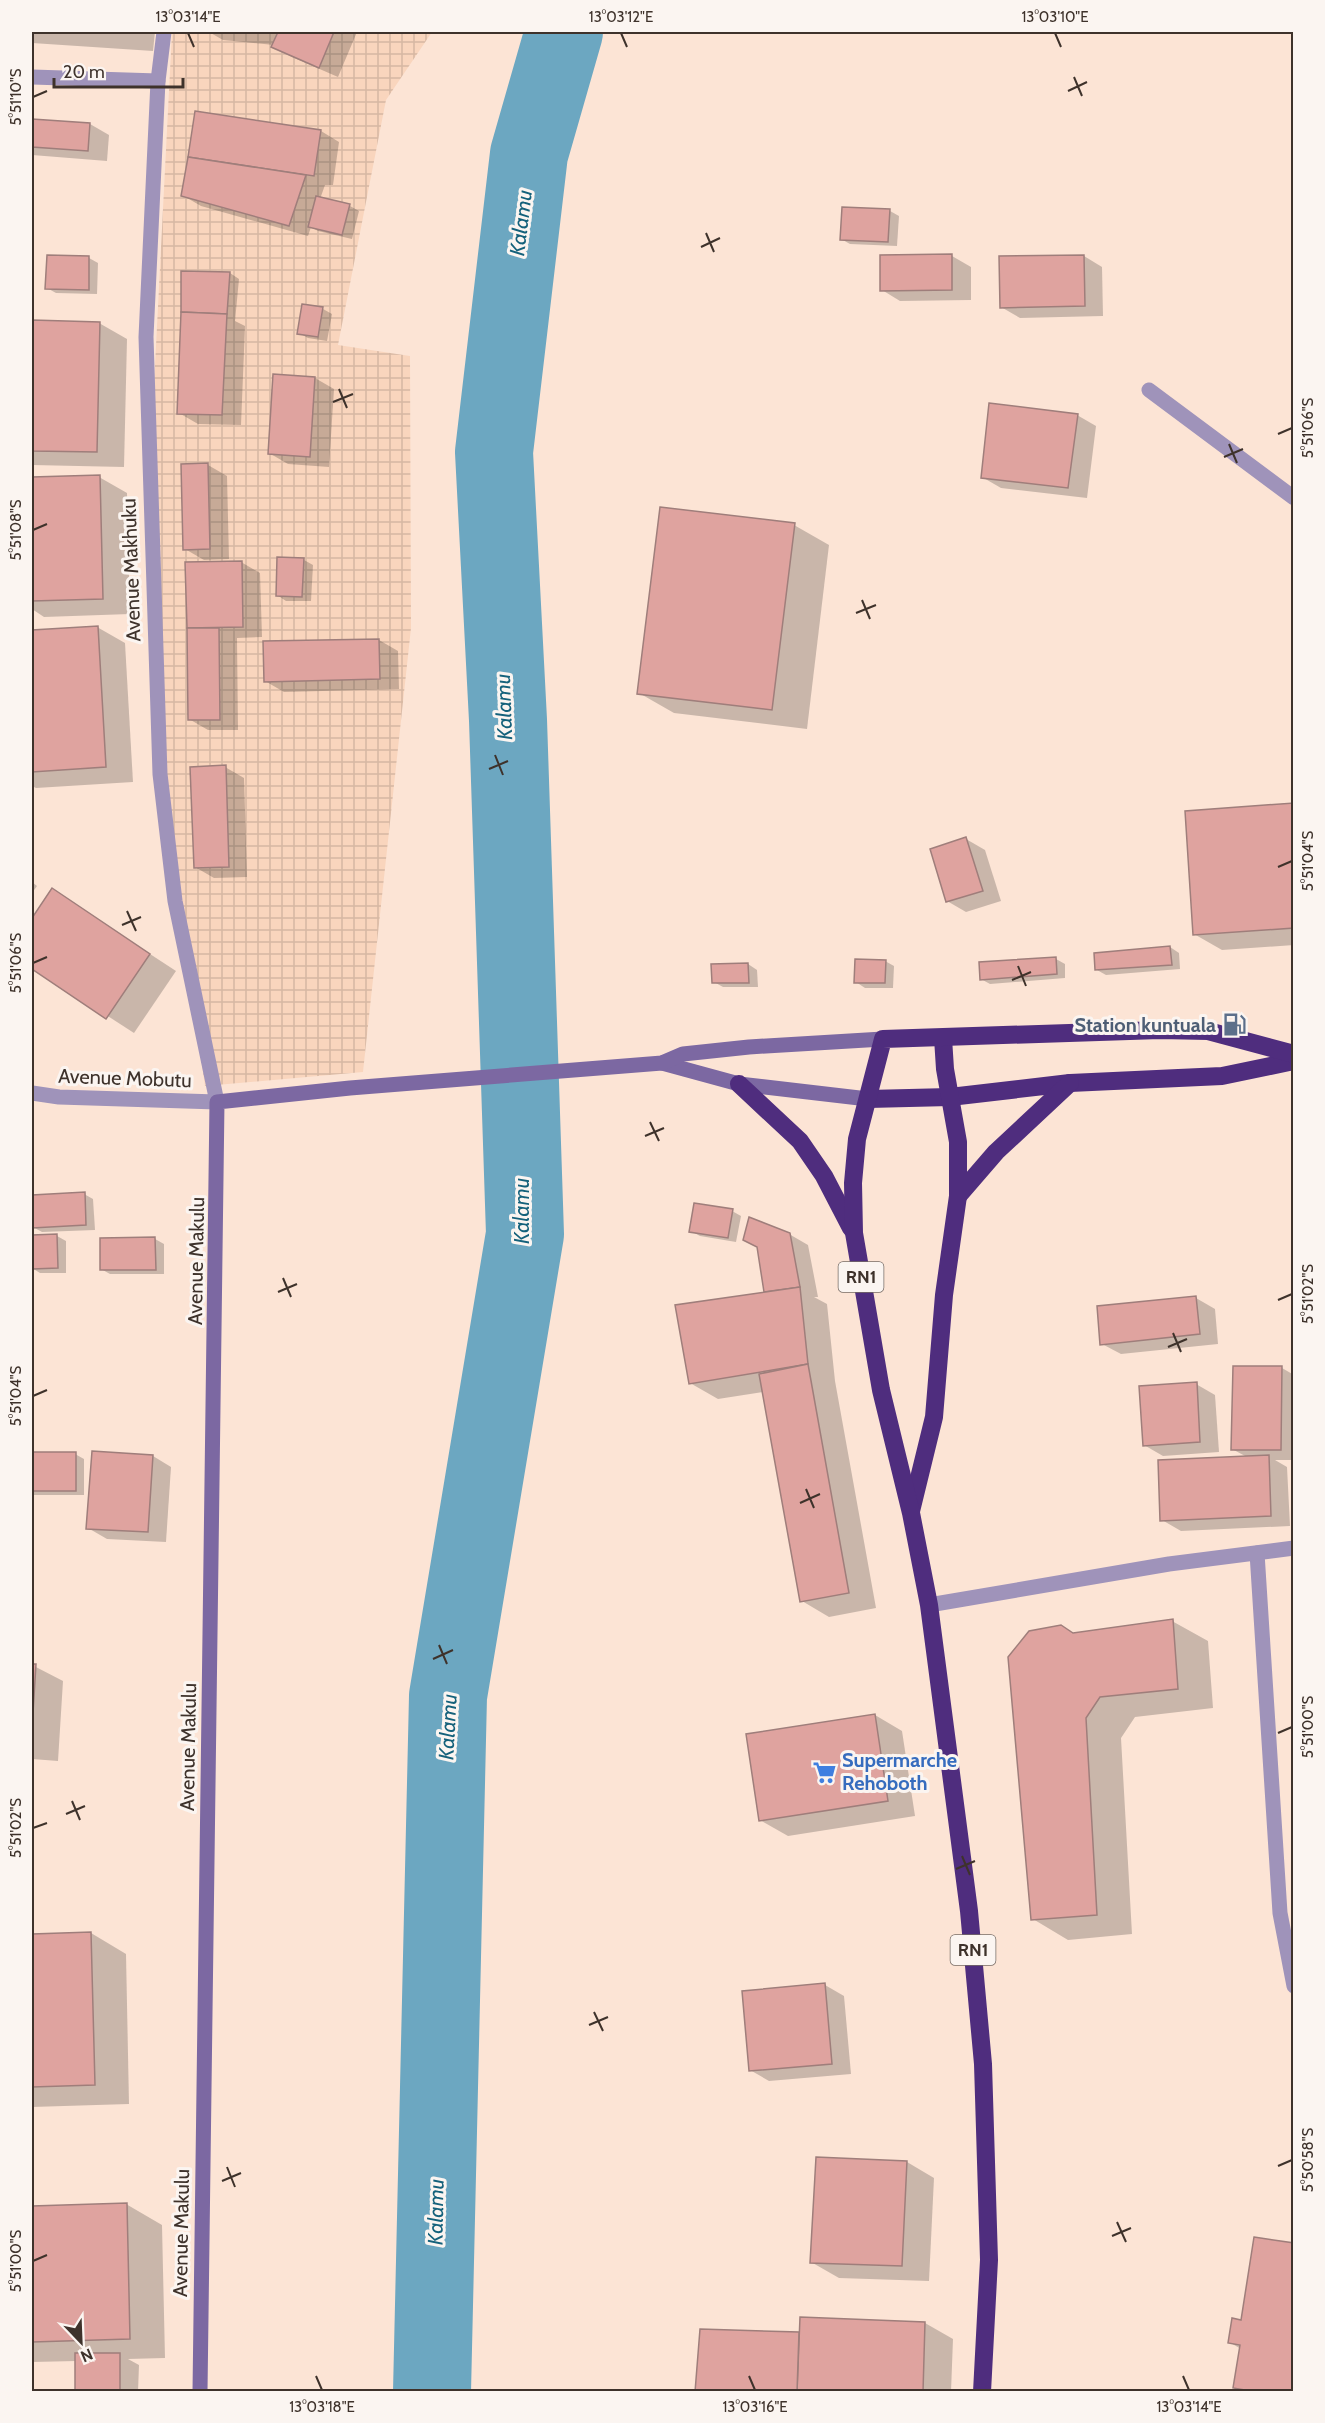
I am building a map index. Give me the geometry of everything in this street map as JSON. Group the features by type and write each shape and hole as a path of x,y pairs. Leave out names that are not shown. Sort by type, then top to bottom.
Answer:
{"highway":[{"path":"883,1039 1160,1030 1208,1031 1293,1054"},
{"name":"RN1","path":"911,1513 934,1417 944,1295 958,1196 958,1142 945,1070 943,1038"},
{"name":"RN1","path":"883,1039 857,1139 853,1183 854,1233 881,1390 911,1513 929,1605 969,1911 983,2064 989,2260 981,2391"},
{"path":"868,1099 950,1097 1070,1083 1222,1076 1293,1061"},
{"path":"958,1196 996,1152 1070,1083"},
{"path":"740,1084 800,1141 824,1176 854,1233"}],"main road":[{"path":"662,1063 683,1054 883,1039"},
{"path":"218,1102 350,1088 662,1063 740,1084 868,1099"},
{"name":"Avenue Makulu","path":"200,2391 218,1102"}],"street":[{"name":"Avenue Makhuku","path":"164,32 158,81 146,338 160,774 175,902 218,1102"},
{"path":"32,77 158,81"},
{"path":"1149,390 1293,498"},
{"name":"Avenue Mobutu","path":"32,1093 58,1097 218,1102"},
{"path":"929,1605 1169,1564 1293,1548"},
{"path":"1257,1552 1280,1913 1292,1963 1293,1986"}],"shaded area":[{"path":"172,32 432,32 386,100 338,345 410,356 411,628 363,1072 205,1086 168,826 153,405"}],"building":[{"path":"278,32 334,32 319,68 271,47"},
{"path":"195,111 321,130 314,176 188,157"},
{"path":"32,119 90,123 88,151 32,147"},
{"path":"188,157 306,175 289,226 181,196"},
{"path":"316,196 350,204 342,235 308,227"},
{"path":"842,207 890,209 888,242 840,240"},
{"path":"952,254 952,290 880,291 880,255"},
{"path":"47,255 89,256 89,290 45,289"},
{"path":"1084,255 1085,306 1000,308 999,256"},
{"path":"181,271 230,272 227,314 181,312"},
{"path":"302,304 323,307 318,337 297,334"},
{"path":"181,312 227,314 222,415 177,414"},
{"path":"32,320 100,322 97,452 32,451"},
{"path":"273,374 315,377 310,457 268,454"},
{"path":"989,403 1078,414 1068,488 981,478"},
{"path":"208,463 210,549 183,550 181,464"},
{"path":"100,475 103,599 32,601 32,477"},
{"path":"660,507 795,523 772,710 637,694"},
{"path":"277,557 304,558 302,597 276,596"},
{"path":"242,561 243,627 187,628 185,562"},
{"path":"98,626 106,767 32,772 32,630"},
{"path":"187,628 219,628 220,720 188,720"},
{"path":"379,639 380,679 264,682 263,641"},
{"path":"226,765 229,867 194,868 190,767"},
{"path":"1294,803 1294,928 1193,935 1185,811"},
{"path":"966,837 983,891 946,902 930,849"},
{"path":"52,888 150,954 106,1019 32,969 32,918"},
{"path":"1170,946 1172,965 1095,970 1094,953"},
{"path":"1056,957 1057,974 980,980 979,962"},
{"path":"855,959 886,960 885,983 854,983"},
{"path":"748,963 749,983 712,983 711,964"},
{"path":"85,1192 86,1225 32,1228 32,1195"},
{"path":"694,1203 733,1209 728,1238 689,1232"},
{"path":"749,1217 790,1233 800,1287 764,1292 757,1247 743,1240"},
{"path":"57,1234 58,1268 32,1269 32,1235"},
{"path":"155,1237 156,1270 100,1270 100,1238"},
{"path":"800,1287 808,1364 689,1384 675,1305"},
{"path":"1196,1296 1200,1334 1100,1345 1097,1306"},
{"path":"808,1364 849,1593 800,1602 759,1374"},
{"path":"1233,1366 1282,1366 1281,1450 1231,1450"},
{"path":"1197,1382 1200,1442 1143,1446 1139,1386"},
{"path":"92,1451 153,1455 148,1532 86,1529"},
{"path":"32,1452 76,1452 76,1491 32,1491"},
{"path":"1269,1455 1271,1516 1160,1521 1158,1460"},
{"path":"1173,1619 1178,1689 1100,1697 1086,1718 1097,1915 1031,1920 1008,1657 1029,1631 1061,1625 1073,1633"},
{"path":"32,1664 36,1664 32,1729"},
{"path":"875,1714 888,1801 759,1821 746,1734"},
{"path":"91,1932 95,2085 32,2087 32,1934"},
{"path":"825,1983 832,2064 749,2071 742,1991"},
{"path":"816,2157 907,2161 902,2266 810,2263"},
{"path":"127,2203 130,2339 32,2342 32,2206"},
{"path":"1254,2237 1294,2243 1294,2392 1257,2392 1233,2388 1240,2345 1228,2343 1232,2318 1241,2320"},
{"path":"800,2317 925,2322 923,2392 797,2392"},
{"path":"700,2329 799,2332 797,2392 695,2392"},
{"path":"75,2353 120,2353 120,2392 75,2392"}],"waterway":[{"name":"Kalamu","path":"432,2392 448,1696 525,1234 508,720 494,452 529,154 564,32"}],"place":[{"name":"Station kuntuala","path":"1234,1025"},
{"name":"Supermarche Rehoboth","path":"824,1772"}]}
